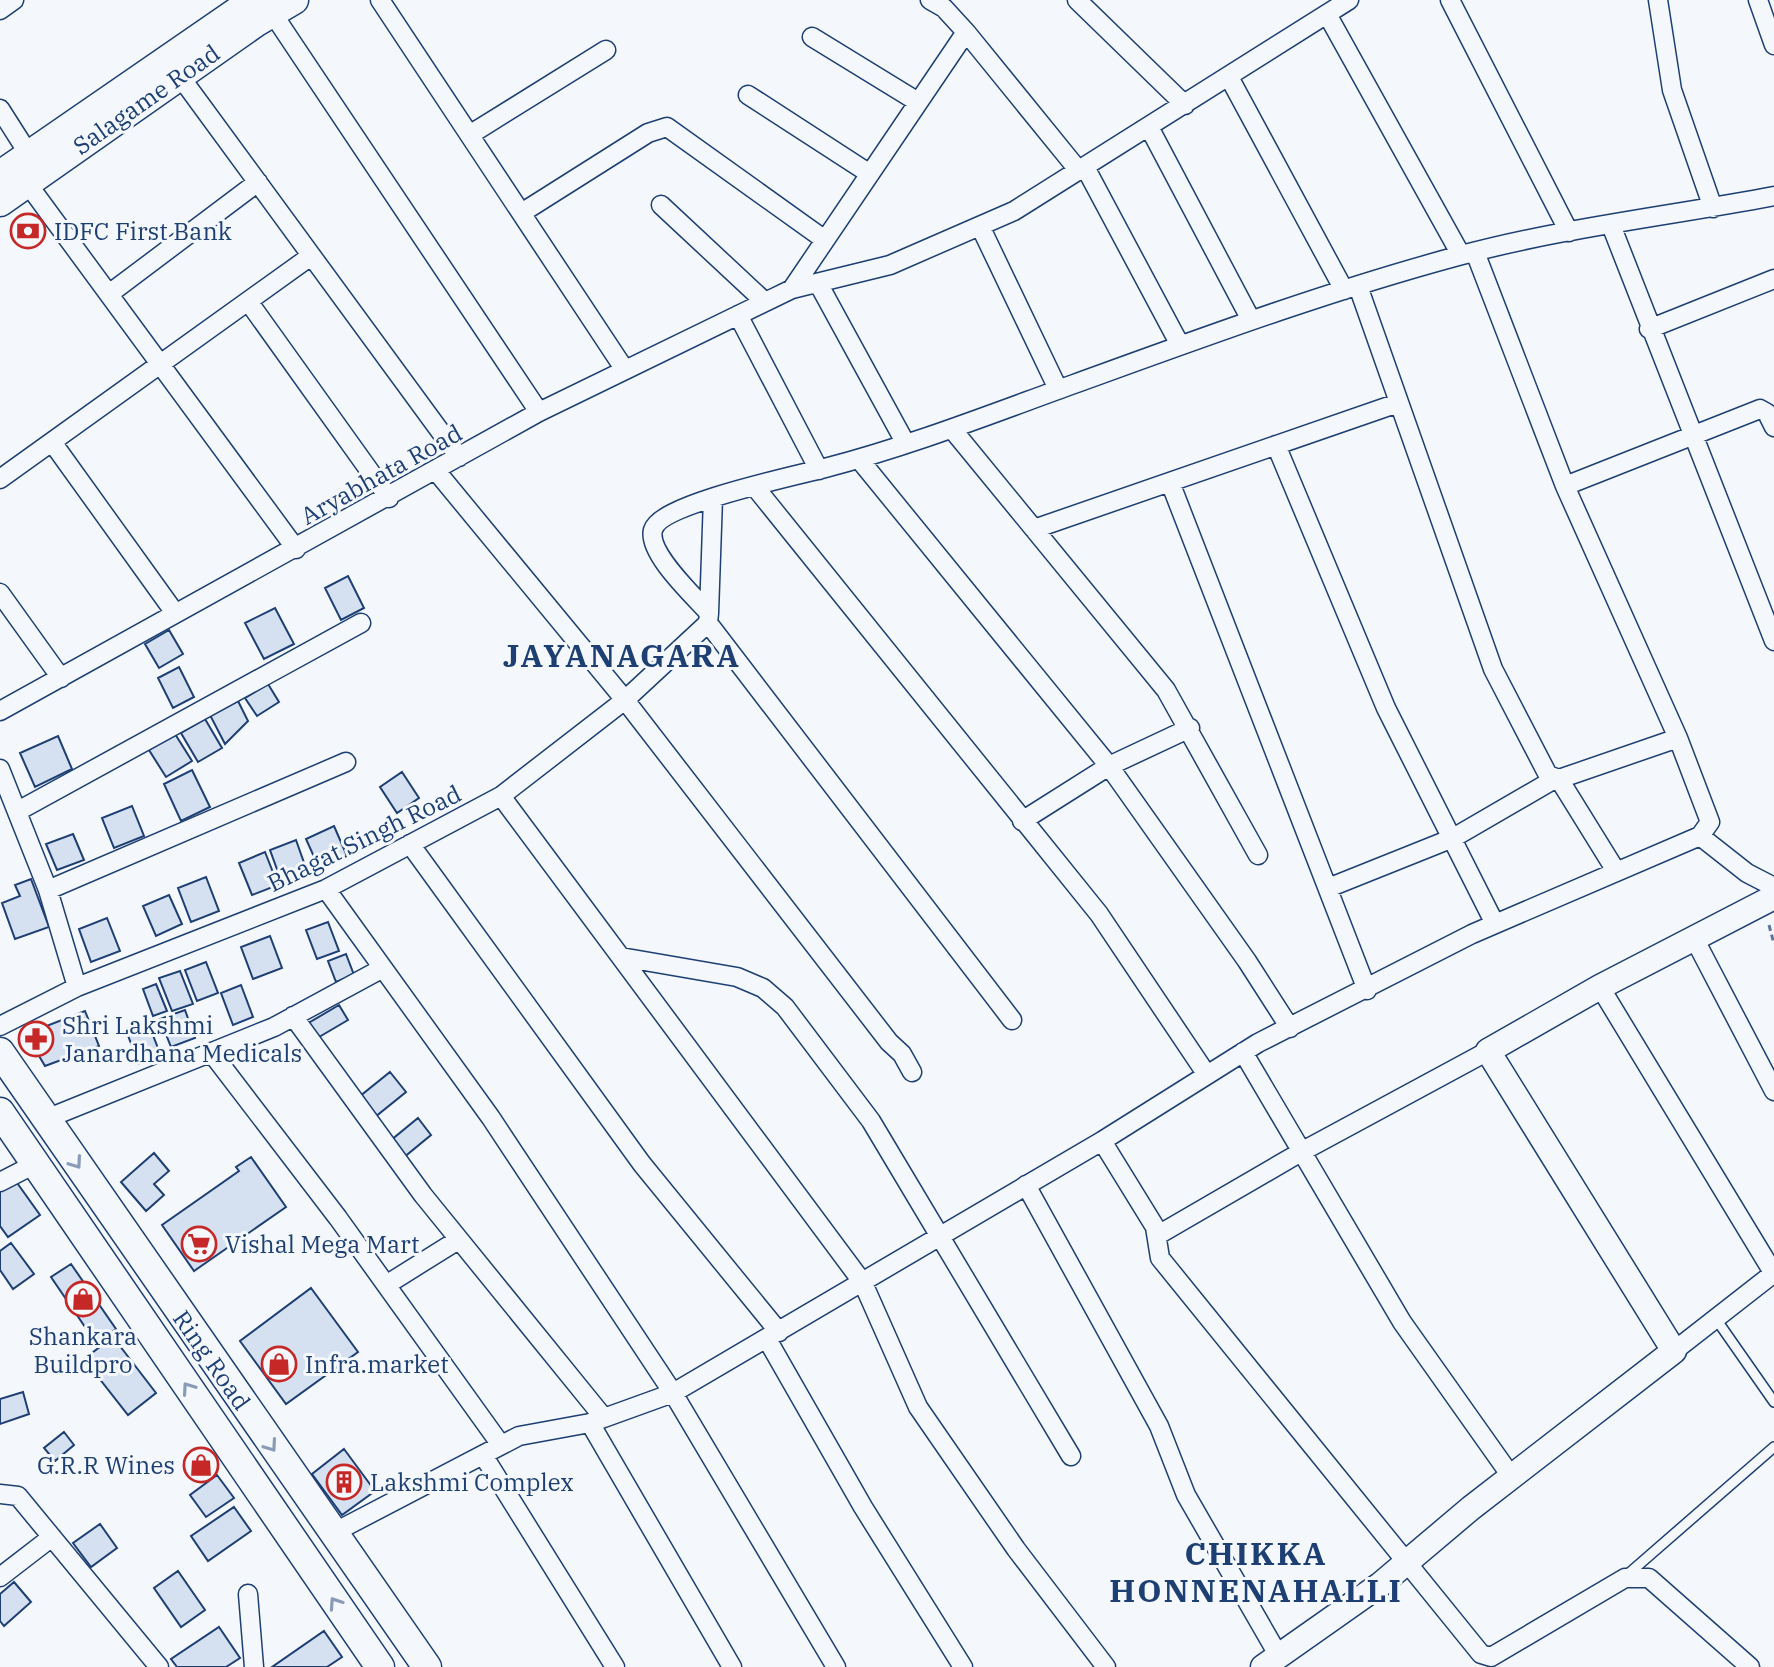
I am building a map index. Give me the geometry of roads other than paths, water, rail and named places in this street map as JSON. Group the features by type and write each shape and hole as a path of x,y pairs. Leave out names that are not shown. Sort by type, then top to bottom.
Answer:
{"main road":[{"name":"Salagame Road","path":"0,202 32,170 179,75 274,5"},
{"path":"0,175 32,170 274,5"},
{"name":"Ring Road","path":"0,1052 427,1667"},
{"name":"Ring Road","path":"0,1112 380,1667"},
{"path":"302,1553 333,1533"}],"street":[{"path":"0,10 14,0"},
{"path":"380,0 625,370"},
{"path":"930,0 944,8 966,32 1082,169 1180,345"},
{"path":"1077,0 1185,105"},
{"name":"Aryabhata Road","path":"0,711 437,472 539,412 792,289 890,265 981,228 1082,169 1349,0"},
{"path":"1450,0 1569,232"},
{"path":"1658,0 1672,90 1713,208"},
{"path":"1758,0 1774,45"},
{"path":"274,5 539,412"},
{"path":"333,1533 519,1436 597,1421 673,1393 1102,1141 1243,1052 1495,924 1700,836 1710,822 1678,738 1565,486 1468,254 1327,14"},
{"path":"792,289 966,32"},
{"path":"812,37 918,102"},
{"path":"471,134 606,50"},
{"path":"179,75 459,457"},
{"path":"1229,77 1351,288 1398,403 1493,669 1544,769 1556,780 1616,871"},
{"path":"748,95 870,174"},
{"path":"0,109 32,170 109,294 296,549"},
{"path":"523,212 648,133 667,127 825,240"},
{"path":"1149,127 1251,320"},
{"path":"109,294 258,182"},
{"path":"1012,1020 660,557 653,544 652,531 667,514 713,498 906,444 1251,320 1468,254 1569,232 1774,196"},
{"path":"661,205 765,302"},
{"path":"1611,225 1649,329 1774,641"},
{"path":"981,228 1058,389"},
{"path":"0,479 311,256"},
{"path":"1649,329 1774,279"},
{"path":"818,283 906,444"},
{"path":"248,301 389,498"},
{"path":"738,315 819,470"},
{"path":"1034,529 1398,403"},
{"path":"1565,486 1760,409 1767,413 1774,427"},
{"path":"952,429 1148,666 1190,728 1258,855"},
{"path":"52,442 175,613"},
{"path":"1276,445 1386,708 1495,924"},
{"path":"859,459 1109,766 1247,961 1290,1028"},
{"path":"437,472 625,700 889,1042 902,1054 912,1072"},
{"path":"1170,482 1367,990"},
{"path":"755,487 1099,914 1207,1075"},
{"path":"708,618 713,498"},
{"path":"0,593 61,678"},
{"name":"Bhagat Singh Road","path":"0,1026 77,987 326,889 501,796 625,700 708,618"},
{"path":"18,811 361,623"},
{"path":"1022,821 1109,766 1190,728"},
{"path":"1328,888 1453,838 1556,780 1678,738"},
{"path":"48,890 346,762"},
{"path":"0,769 48,890 77,987"},
{"path":"501,796 863,1283 918,1407 1016,1549 1106,1667"},
{"path":"1700,836 1739,867 1774,887"},
{"path":"410,844 642,1164 773,1336 863,1507 963,1667"},
{"path":"326,889 491,1118 673,1393 836,1667"},
{"path":"1158,1235 1301,1152 1600,987 1774,897"},
{"path":"1694,938 1774,1091"},
{"path":"621,957 737,977 775,996 871,1121 1071,1456"},
{"path":"46,1119 293,1016 383,968"},
{"path":"1026,1185 1159,1426 1186,1495 1271,1663 1406,1563 1511,1476 1774,1274 1600,987"},
{"path":"293,1016 458,1240 597,1421 732,1667"},
{"path":"1488,1051 1674,1351"},
{"path":"211,1052 386,1285 501,1445"},
{"path":"1243,1052 1409,1333 1511,1476"},
{"path":"1102,1141 1158,1235 1156,1247 1160,1258 1406,1563 1479,1662 1625,1578 1649,1578 1750,1667"},
{"path":"0,1182 35,1164"},
{"path":"386,1285 458,1240"},
{"path":"483,1455 615,1667"},
{"path":"0,1494 18,1496 159,1667"},
{"path":"0,1577 52,1537"},
{"path":"248,1594 254,1667"}],"lane":[{"path":"1716,1319 1774,1402"},
{"path":"1625,1578 1774,1447"}],"place":[{"name":"IDFC First Bank","path":"28,231"},
{"name":"Shri Lakshmi Janardhana Medicals","path":"36,1039"},
{"name":"Vishal Mega Mart","path":"199,1244"},
{"name":"Shankara Buildpro","path":"83,1299"},
{"name":"Infra.market","path":"279,1364"},
{"name":"G.R.R Wines","path":"201,1465"},
{"name":"Lakshmi Complex","path":"344,1482"}],"district":[{"name":"JAYANAGARA","path":"622,655"},
{"name":"CHIKKA HONNENAHALLI","path":"1256,1572"}]}
